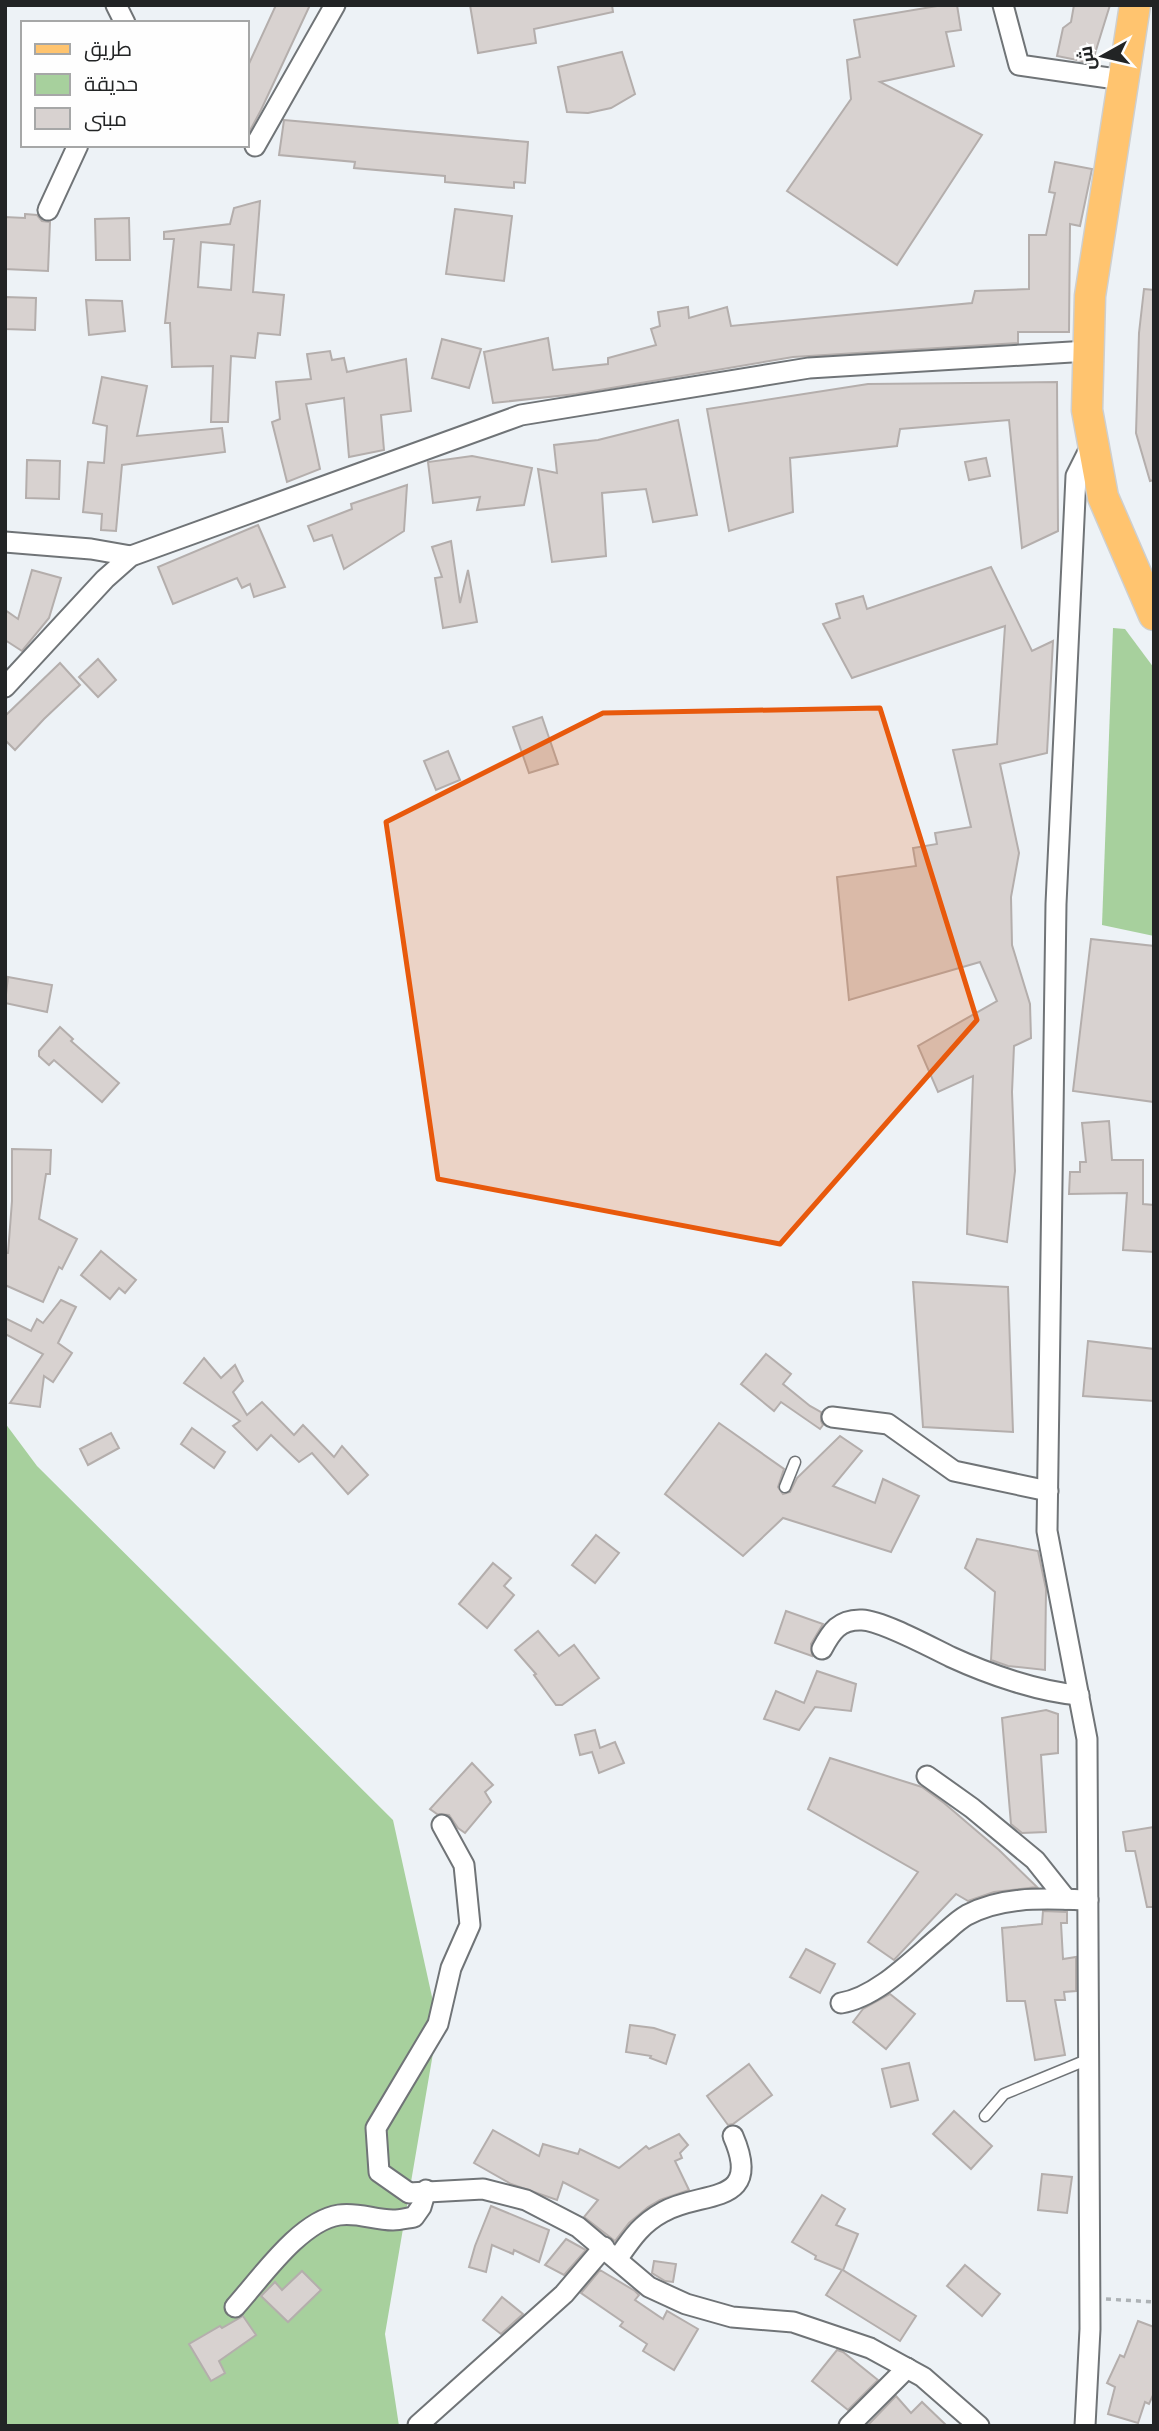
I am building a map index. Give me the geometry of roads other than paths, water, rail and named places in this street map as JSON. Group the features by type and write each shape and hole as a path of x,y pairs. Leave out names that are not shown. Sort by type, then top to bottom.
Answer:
{"main road":[{"path":"1135,5 1090,296 1087,410 1103,497 1154,615"}],"street":[{"path":"116,5 124,21"},
{"path":"255,146 335,5"},
{"path":"1003,5 1019,65 1123,80"},
{"path":"48,210 77,147"},
{"path":"5,687 105,579 131,556 521,415 809,368 1088,351"},
{"path":"1085,2426 1090,2297 1087,1739 1047,1531 1056,890 1076,476 1092,444"},
{"path":"5,542 91,549 131,556"},
{"path":"832,1418 888,1424 954,1471 1048,1491"},
{"path":"822,1649 832,1630 862,1620 895,1630 955,1659 1031,1686 1053,1693 1079,1695"},
{"path":"927,1776 972,1808 1035,1860 1066,1899"},
{"path":"442,1825 464,1865 470,1925 451,1968 438,2024 376,2128 379,2172 409,2193 483,2189 526,2200 578,2227 649,2287 685,2304 732,2317 793,2322 870,2348 923,2377 979,2426"},
{"path":"841,2003 854,2001 873,1992 965,1916 987,1907 1027,1898 1088,1900"},
{"path":"418,2425 643,2224 666,2210 711,2199 736,2185 742,2174 740,2153 733,2136"},
{"path":"235,2306 302,2232 322,2220 340,2215 359,2214 395,2220 414,2217 421,2207 426,2190"},
{"path":"849,2426 907,2368"}],"lane":[{"path":"785,1487 795,1462"},
{"path":"985,2116 1004,2094 1089,2059"}]}
